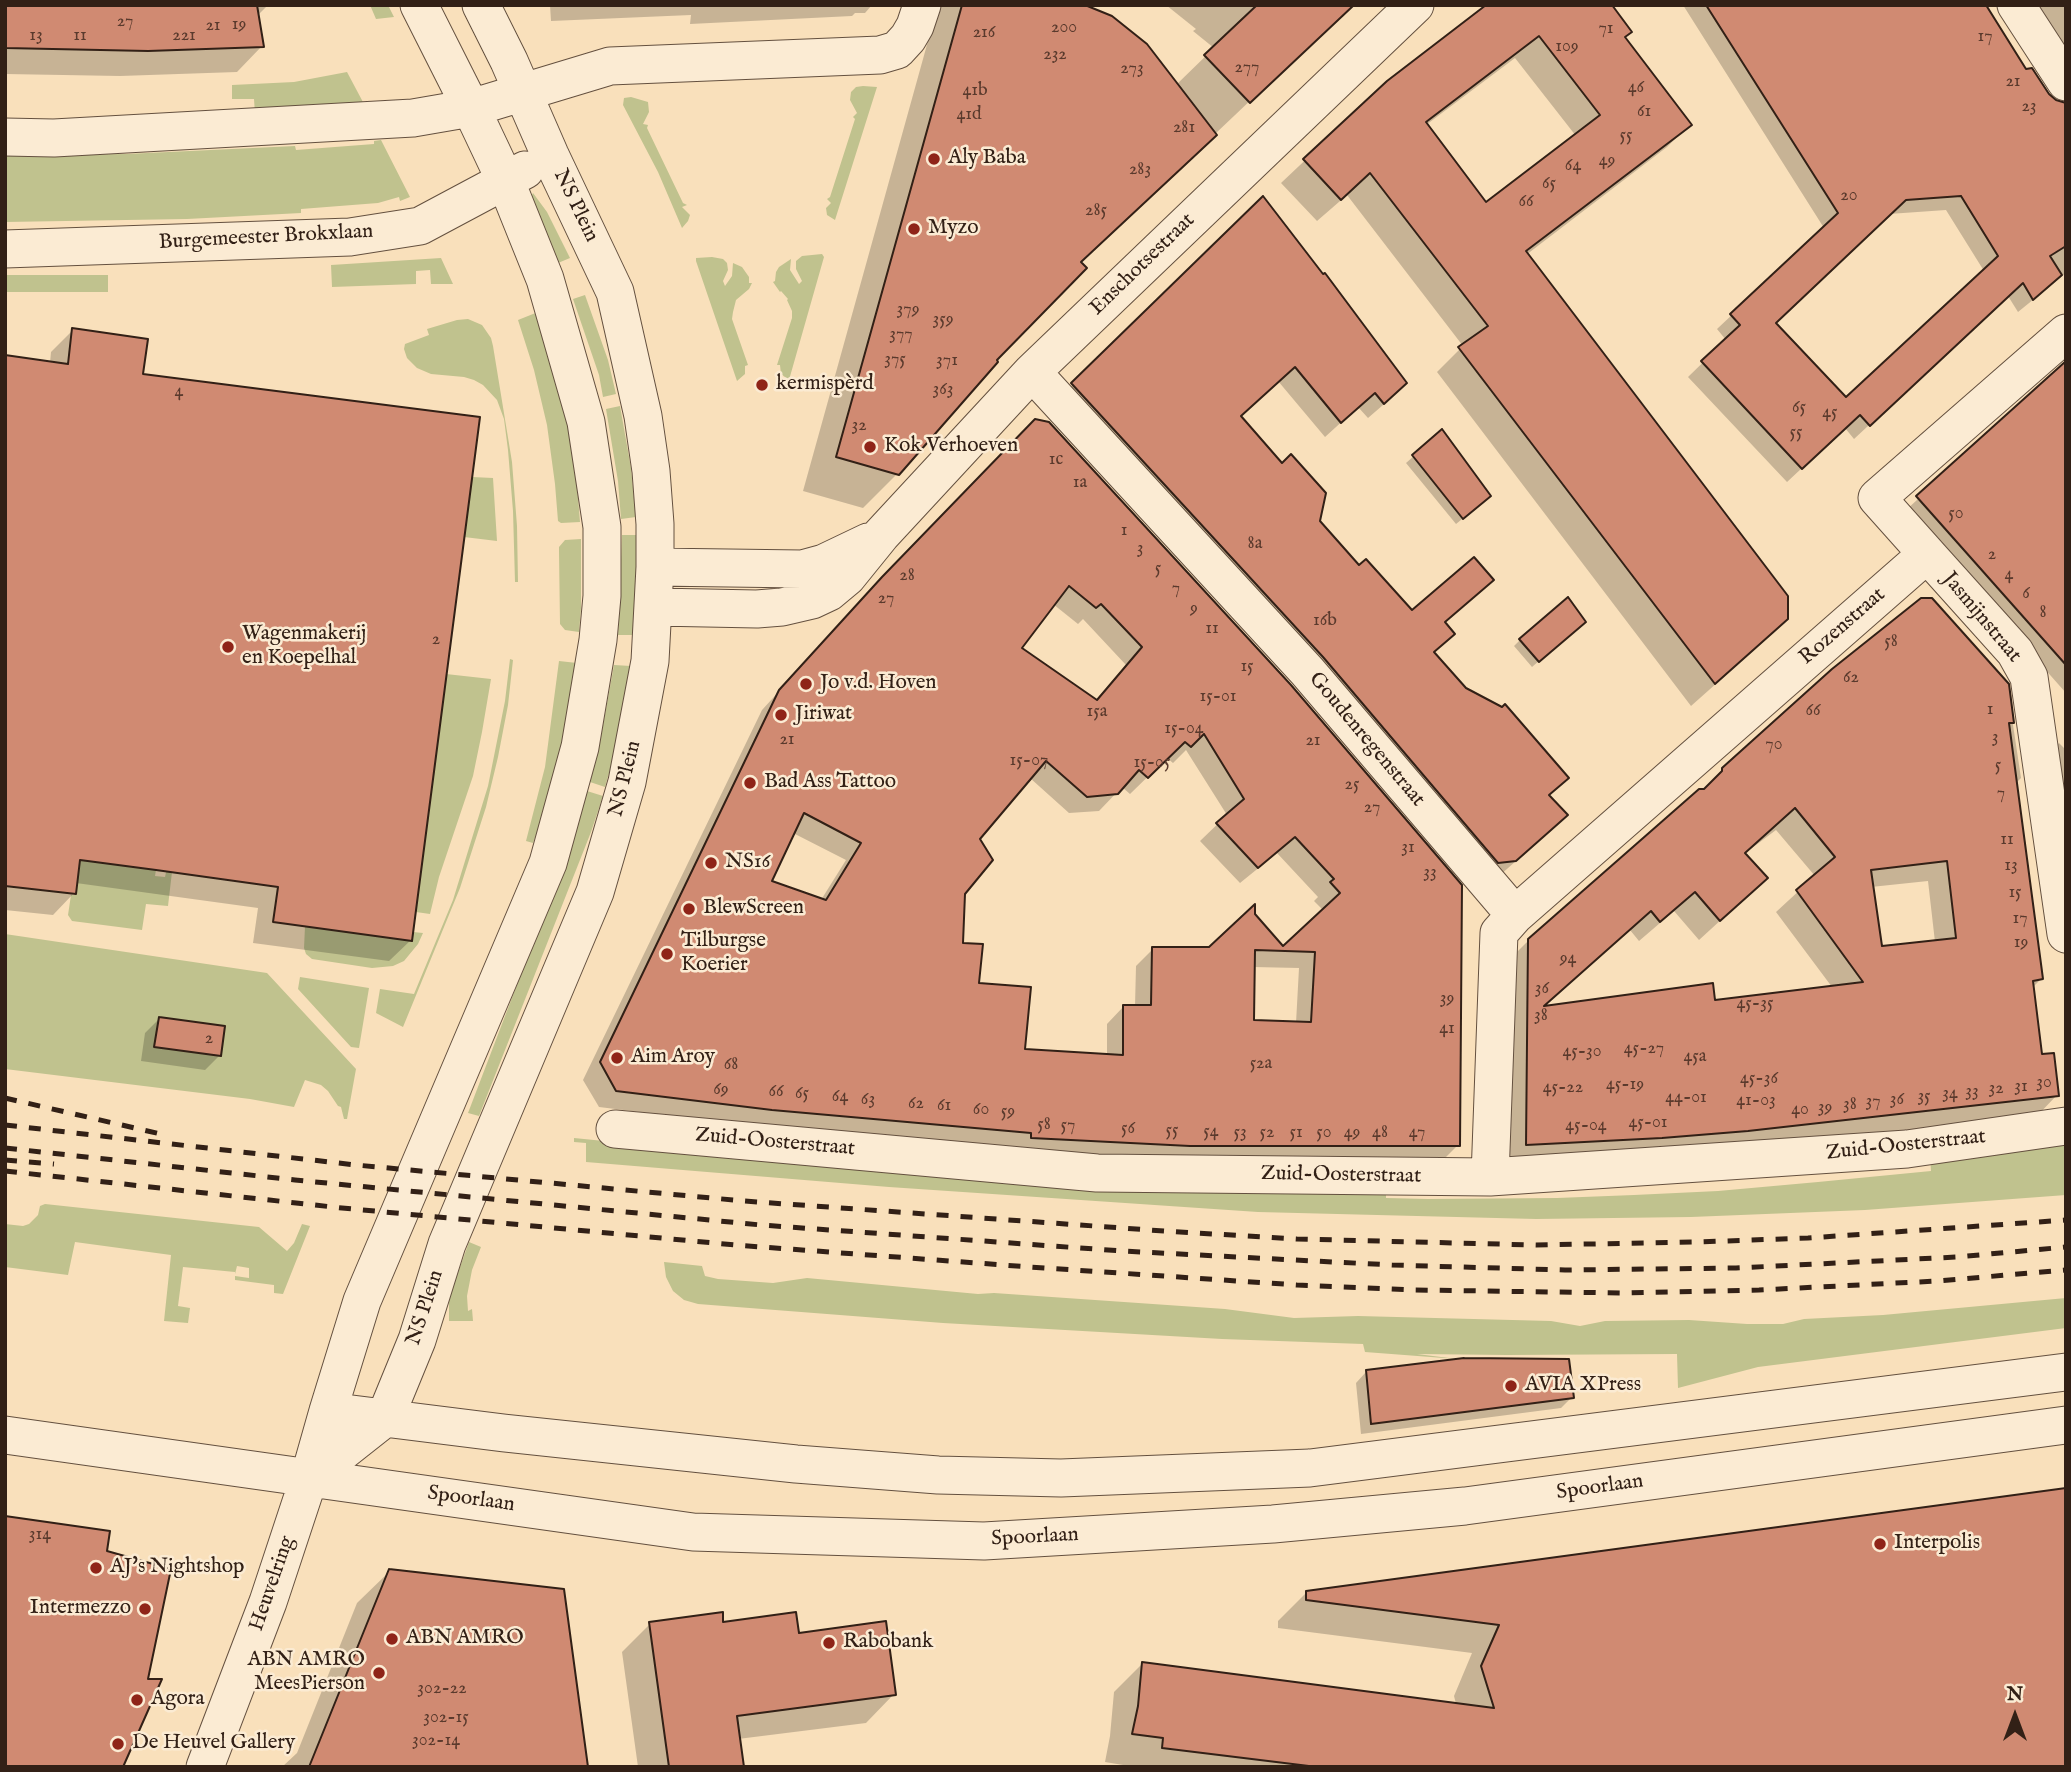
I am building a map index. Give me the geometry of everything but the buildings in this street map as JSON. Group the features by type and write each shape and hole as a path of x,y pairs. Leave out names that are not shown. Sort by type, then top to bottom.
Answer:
{"street":[{"path":"309,1478 362,1301 548,863 580,747 598,640 602,596 602,527 586,422 545,279 506,182 419,5"},
{"name":"NS Plein","path":"309,1478 384,1418 417,1340 447,1244 595,892 629,769 649,674 655,567 651,471 643,416 615,292 481,5"},
{"path":"5,137 54,138 413,118 471,108 610,66 880,55 897,50 908,38 922,5"},
{"name":"Enschotsestraat","path":"654,607 782,607 804,603 829,592 847,577 881,535 1032,372 1415,5"},
{"path":"2016,5 2066,82"},
{"name":"Burgemeester Brokxlaan","path":"5,249 350,237 420,226 506,182 550,155"},
{"path":"1927,554 1877,498 2066,333"},
{"name":"Goudenregenstraat","path":"1032,372 1307,671 1515,915"},
{"name":"Enschotsestraat","path":"655,567 802,569 824,564 881,535"},
{"name":"Rozenstraat","path":"1515,915 1927,554"},
{"name":"Jasmijnstraat","path":"1927,554 2015,652 2029,677 2066,934"},
{"path":"1490,1177 1499,933 1515,915"},
{"name":"Zuid-Oosterstraat","path":"615,1129 1097,1173 1490,1177 1908,1149 2066,1126"},
{"path":"328,1410 530,1436 796,1464 938,1475 1075,1477 1310,1468 2066,1372"},
{"path":"1954,1386 1962,1440"},
{"name":"Spoorlaan","path":"5,1435 693,1532 984,1542 1273,1524 1465,1506 2066,1424"},
{"name":"Heuvelring","path":"205,1767 268,1602 309,1478"}],"green space":[{"path":"370,5 388,5 394,17 376,19"},
{"path":"347,72 364,104 255,114 254,99 232,99 232,85 294,82"},
{"path":"856,87 877,87 835,220 827,215 826,208 831,203 827,199 830,197 855,119 853,117 857,113 850,100 851,92"},
{"path":"631,97 648,102 649,112 643,124 648,125 647,128 683,203 687,205 682,207 690,215 682,228 658,172 623,105 624,98"},
{"path":"381,140 410,197 400,201 399,197 378,203 301,209 301,213 187,219 5,222 5,155 126,154 295,146 296,150 374,144 374,141"},
{"path":"533,193 547,212 570,258 558,263 531,197"},
{"path":"822,254 824,257 789,380 781,374 780,365 777,365 792,311 788,299 773,282 779,267 791,259 790,270 799,284 802,281 796,269 796,261 802,256"},
{"path":"441,258 453,284 431,284 430,270 416,271 416,284 332,287 331,265"},
{"path":"696,258 723,259 727,263 728,270 723,281 725,286 732,276 733,263 742,267 749,277 749,283 752,283 736,300 733,312 732,319 748,365 745,366 745,374 737,381 696,261"},
{"path":"5,275 108,275 108,292 5,292"},
{"path":"585,295 608,360 616,394 603,397 599,375 573,299"},
{"path":"538,312 566,413 580,522 558,521 547,425 534,370 518,320"},
{"path":"468,319 482,325 493,346 512,462 518,582 515,582 508,450 504,419 497,400 483,385 474,380 431,374 417,368 407,358 404,349 405,344 429,335 427,329"},
{"path":"620,406 636,517 621,519 618,481 606,409"},
{"path":"472,477 493,478 497,541 464,537"},
{"path":"622,535 637,535 634,635 618,635"},
{"path":"581,539 579,632 565,630 560,624 559,547 565,540"},
{"path":"510,659 513,660 508,705 486,807 460,888 403,1027 376,1013 380,989 414,994 453,900 488,786 505,701"},
{"path":"559,661 577,663 561,756 533,843 526,841 545,767"},
{"path":"614,665 631,666 614,756 605,787 590,782"},
{"path":"446,674 491,679 473,776 439,877 430,914 416,912"},
{"path":"587,791 603,796 591,832 479,1116 468,1113 552,893"},
{"path":"80,860 156,870 155,876 165,877 166,872 172,872 168,906 146,904 142,930 72,921 68,915 71,895 76,895"},
{"path":"305,926 412,941 413,932 423,933 404,961 393,966 372,968 312,959 304,948"},
{"path":"5,934 267,973 356,1069 347,1119 344,1119 341,1107 328,1091 321,1085 305,1080 294,1107 250,1099 5,1069"},
{"path":"300,977 369,988 359,1048 351,1047 298,989"},
{"path":"574,1138 1386,1193 1386,1198 1428,1199 1557,1198 1718,1191 1931,1171 1930,1155 2066,1142 2066,1195 1865,1210 1691,1217 1536,1219 1258,1212 889,1187 586,1162 586,1143 574,1142"},
{"path":"45,1204 259,1227 287,1251 294,1243 302,1224 310,1226 283,1294 274,1293 274,1285 235,1280 235,1276 249,1278 249,1268 237,1266 235,1274 183,1267 178,1306 190,1308 188,1323 164,1321 171,1255 75,1242 68,1275 5,1267 5,1224 29,1224 38,1215 40,1206"},
{"path":"469,1242 481,1247 472,1270 467,1296 468,1311 472,1309 473,1321 449,1321 449,1298"},
{"path":"664,1262 702,1266 705,1276 718,1279 773,1283 807,1278 978,1294 1225,1309 1294,1318 1358,1316 1551,1321 1580,1326 1605,1321 1689,1320 1783,1324 1804,1319 1883,1315 2066,1298 2066,1328 1758,1367 1678,1388 1677,1354 1417,1354 1457,1359 1365,1352 1363,1344 943,1323 698,1304 684,1300 673,1291 666,1277"}],"railway":[{"path":"5,1098 165,1135"},
{"path":"5,1125 356,1165 744,1201 1297,1239 1536,1245 1698,1242 1808,1238 2066,1220"},
{"path":"5,1148 295,1180 761,1225 1122,1251 1392,1265 1565,1270 1736,1268 1957,1257 2066,1247"},
{"path":"5,1160 54,1164"},
{"path":"5,1171 342,1208 735,1245 1297,1285 1415,1290 1625,1293 1759,1290 1937,1281 2066,1270"}],"place":[{"name":"Aly Baba","path":"934,159"},
{"name":"Myzo","path":"914,229"},
{"name":"kermispèrd","path":"762,385"},
{"name":"Kok Verhoeven","path":"870,447"},
{"name":"Wagenmakerij en Koepelhal","path":"228,647"},
{"name":"Jo v.d. Hoven","path":"806,684"},
{"name":"Jiriwat","path":"781,715"},
{"name":"Bad Ass Tattoo","path":"750,783"},
{"name":"NS16","path":"711,863"},
{"name":"BlewScreen","path":"689,909"},
{"name":"Tilburgse Koerier","path":"667,954"},
{"name":"Aim Aroy","path":"617,1058"},
{"name":"AVIA XPress","path":"1511,1386"},
{"name":"Interpolis","path":"1880,1544"},
{"name":"AJ's Nightshop","path":"96,1568"},
{"name":"Intermezzo","path":"145,1609"},
{"name":"ABN AMRO","path":"392,1639"},
{"name":"Rabobank","path":"829,1643"},
{"name":"ABN AMRO MeesPierson","path":"379,1673"},
{"name":"Agora","path":"137,1700"},
{"name":"De Heuvel Gallery","path":"118,1744"}]}
